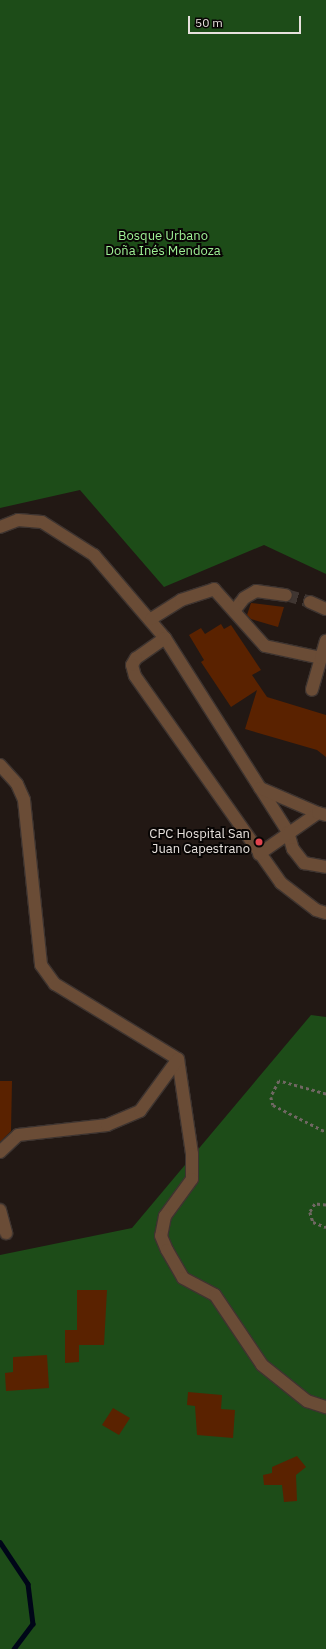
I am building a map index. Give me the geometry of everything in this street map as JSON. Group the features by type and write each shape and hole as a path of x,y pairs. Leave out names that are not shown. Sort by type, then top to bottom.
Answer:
{"street":[{"path":"0,527 18,520 42,522 94,555 151,619 165,638 288,832 293,849 304,864 326,866"},
{"path":"151,619 181,600 214,589 265,646 321,658"},
{"path":"234,611 244,598 256,592 286,595"},
{"path":"310,602 326,609"},
{"path":"165,638 136,658 132,665 136,676 259,854 281,883 316,910 326,913"},
{"path":"312,690 326,641"},
{"path":"0,765 17,784 24,800 41,965 55,984 178,1059"},
{"path":"260,788 322,814"},
{"path":"259,854 288,832 322,814"},
{"path":"0,1152 18,1135 107,1125 140,1111 178,1059"},
{"path":"178,1059 192,1154 192,1180 165,1216 161,1236 166,1250 183,1278 215,1295 262,1365 307,1401 326,1407"},
{"path":"0,1210 6,1233"}],"path":[{"path":"326,1094 279,1081 271,1097 273,1105 311,1127 326,1132"},
{"path":"326,1205 315,1204 310,1212 313,1222 326,1227"}],"green space":[{"name":"Bosque Urbano Doña Inés Mendoza","path":"0,0 326,0 326,574 264,545 164,587 80,490 0,508"},
{"path":"311,1015 326,1017 326,1649 0,1649 0,1255 132,1228"}],"building":[{"path":"251,603 284,607 278,627 251,619 247,615"},
{"path":"221,624 224,629 231,625 261,670 252,675 267,697 326,715 326,757 317,750 245,729 257,690 231,707 201,662 204,660 189,635 201,628 205,634"},
{"path":"0,1081 12,1081 11,1131 0,1142"},
{"path":"77,1290 107,1290 104,1345 79,1345 79,1362 65,1363 65,1330 77,1330"},
{"path":"47,1355 49,1388 6,1391 5,1373 13,1372 13,1357"},
{"path":"188,1392 222,1395 221,1409 235,1410 233,1438 197,1435 195,1406 187,1405"},
{"path":"113,1408 130,1418 119,1435 102,1425"},
{"path":"297,1456 306,1467 296,1475 297,1501 284,1502 282,1485 264,1485 263,1475 272,1473 272,1467"}],"waterway":[{"path":"0,1542 28,1584 33,1624 14,1649"}],"tunnel":[{"path":"286,595 310,602"}],"place":[{"name":"CPC Hospital San Juan Capestrano","path":"259,842"}]}
